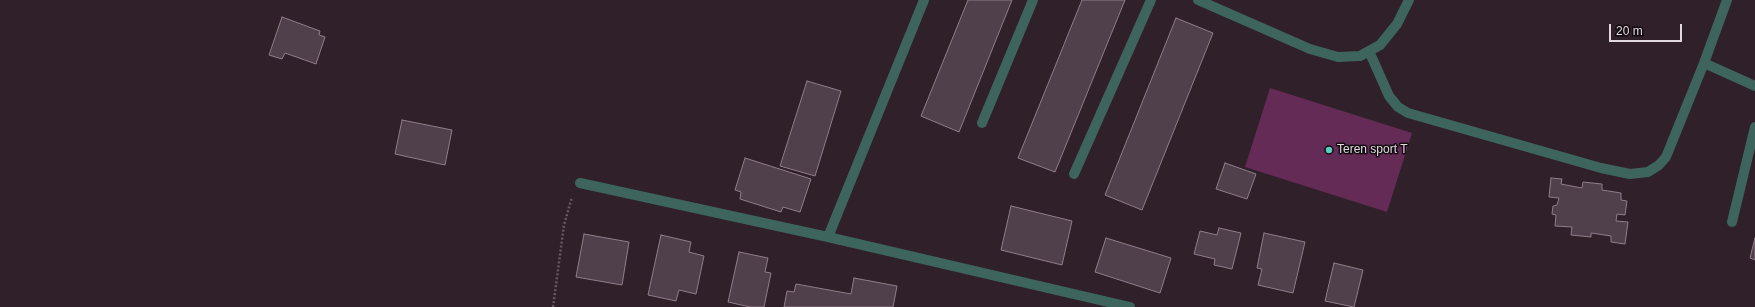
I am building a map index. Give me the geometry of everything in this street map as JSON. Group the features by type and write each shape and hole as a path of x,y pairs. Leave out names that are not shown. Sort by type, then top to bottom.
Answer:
{"street":[{"path":"828,237 924,0"},
{"path":"982,123 1033,0"},
{"path":"1074,174 1151,0"},
{"path":"1198,0 1310,49 1338,57 1360,56 1380,45 1397,24 1409,0"},
{"path":"1368,51 1389,96 1398,107 1408,114 1601,168 1630,174 1648,172 1659,165 1666,157 1704,63 1727,0"},
{"path":"1704,63 1755,86"},
{"path":"1732,222 1755,127"},
{"path":"580,183 828,237 1130,307"}],"path":[{"path":"553,307 564,225 569,202 580,183"}],"shaded area":[{"name":"Teren sport T","path":"1270,88 1412,133 1387,212 1245,167"}],"building":[{"path":"968,0 1012,0 959,132 921,116"},
{"path":"1082,0 1125,0 1055,172 1018,158"},
{"path":"282,17 320,31 319,35 325,37 316,64 285,53 282,59 269,55"},
{"path":"1176,18 1213,33 1142,210 1105,195"},
{"path":"807,81 841,91 815,176 780,166"},
{"path":"402,120 452,130 445,165 395,154"},
{"path":"745,158 811,179 800,212 783,207 781,212 740,199 741,192 735,190"},
{"path":"1225,163 1256,174 1247,199 1216,189"},
{"path":"1551,178 1562,179 1561,184 1582,188 1583,182 1602,184 1602,190 1621,193 1621,200 1627,201 1625,215 1617,214 1616,221 1628,222 1625,244 1611,242 1611,236 1591,233 1591,237 1571,235 1572,227 1555,226 1556,215 1552,214 1553,206 1557,205 1559,198 1549,197"},
{"path":"1011,206 1072,221 1062,265 1001,250"},
{"path":"1219,228 1241,233 1232,269 1214,265 1215,259 1194,254 1200,231 1217,235"},
{"path":"1264,233 1305,242 1293,293 1258,285 1262,269 1257,268"},
{"path":"584,234 629,242 622,285 576,277"},
{"path":"661,235 691,242 689,252 704,256 696,294 679,290 676,301 648,295"},
{"path":"1106,238 1171,258 1160,293 1095,272"},
{"path":"1755,238 1755,260 1750,258"},
{"path":"739,252 768,258 765,272 771,273 764,307 750,307 728,302"},
{"path":"1334,263 1363,270 1354,307 1325,301"},
{"path":"854,278 897,286 893,307 784,307 787,291 794,292 796,284 851,294"}],"place":[{"name":"Teren sport T","path":"1329,150"}]}
